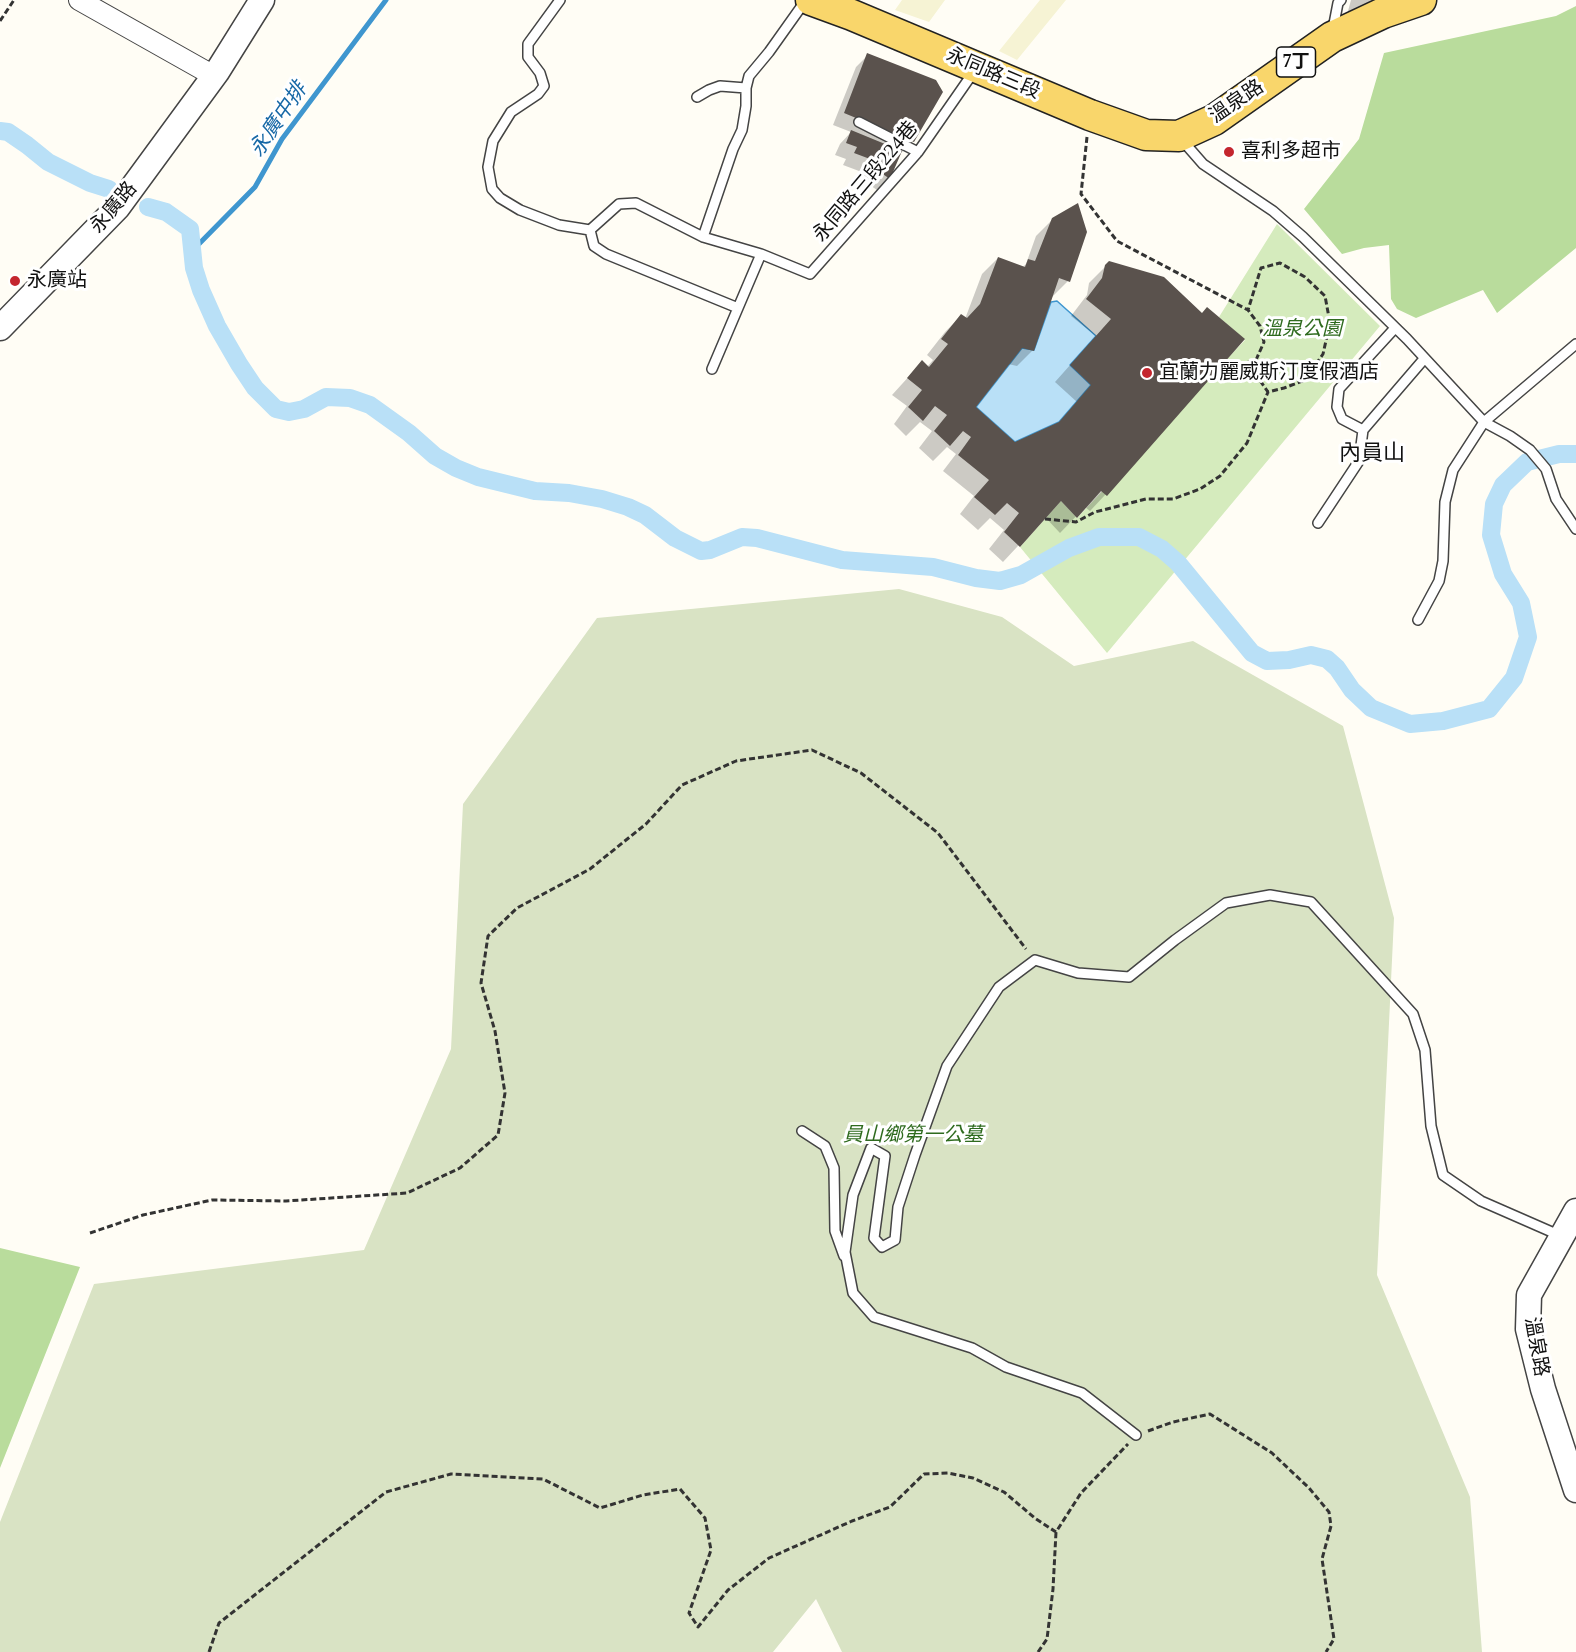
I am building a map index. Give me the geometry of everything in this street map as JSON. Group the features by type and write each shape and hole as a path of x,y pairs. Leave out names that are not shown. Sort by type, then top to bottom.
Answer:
{"main road":[{"name":"永同路三段","path":"811,0 1090,115 1146,135 1179,136"},
{"name":"溫泉路","path":"1179,136 1214,120 1332,37 1383,13 1421,0"}],"street":[{"path":"79,0 214,76"},
{"name":"永廣路","path":"0,328 124,199 214,76 262,0"},
{"name":"溫泉路","path":"1576,1211 1529,1295 1528,1329 1543,1389 1576,1490"}],"lane":[{"path":"560,0 528,44 528,57 540,73 544,86 538,94 511,112 493,141 488,167 492,189 500,198 520,210 559,225 590,230"},
{"path":"703,237 733,149 742,130 746,88 750,76 806,0"},
{"path":"1332,37 1338,3 1341,0"},
{"name":"永同路三段224巷","path":"761,254 810,274 918,152 976,68"},
{"path":"698,97 720,86 746,88"},
{"path":"860,122 918,152"},
{"path":"1179,136 1203,164 1273,211 1303,237 1395,328 1484,422 1530,450 1546,469 1556,499 1576,529"},
{"path":"590,230 619,204 636,203 703,237 761,254 712,369"},
{"path":"590,230 594,246 606,254 738,308"},
{"path":"1363,430 1342,419 1337,407 1339,389 1395,328"},
{"path":"1418,620 1439,581 1443,561 1445,502 1453,470 1484,422 1576,345"},
{"path":"1318,523 1359,461 1363,430 1424,359"},
{"path":"1136,1435 1082,1393 1006,1367 972,1348 874,1317 853,1293 845,1252 853,1195 871,1148 885,1155 874,1238 882,1247 895,1240 898,1207 946,1066 999,987 1035,960 1078,973 1129,977 1226,903 1270,895 1311,902 1413,1014 1425,1050 1431,1126 1443,1175 1481,1201 1561,1236"},
{"path":"802,1131 825,1146 834,1168 835,1231 849,1269"}],"path":[{"path":"0,21 14,0"},
{"path":"1090,115 1081,194 1117,241 1248,310 1260,326 1264,342 1257,360 1259,378 1268,392"},
{"path":"1248,310 1261,268 1280,264 1305,277 1325,296 1330,323 1323,354 1305,380 1268,392"},
{"path":"1228,379 1238,365 1257,360"},
{"path":"1045,519 1076,522 1095,512 1146,499 1173,499 1200,489 1220,476 1247,443 1268,392"},
{"path":"90,1233 143,1215 212,1200 286,1200 407,1193 460,1168 498,1135 505,1093 495,1031 481,983 488,936 517,908 590,869 646,824 682,785 736,760 812,750 861,773 938,832 1035,960"},
{"path":"1038,1652 1047,1639 1056,1532 1081,1493 1136,1435 1173,1422 1210,1414 1272,1453 1309,1488 1329,1512 1331,1526 1322,1559 1334,1639 1326,1652"},
{"path":"209,1652 219,1623 386,1492 451,1474 543,1479 600,1508 643,1495 680,1489 705,1518 711,1550 689,1613 698,1627 728,1590 769,1558 852,1521 890,1507 924,1474 948,1473 973,1478 1004,1492 1036,1519 1056,1532"}],"shaded area":[{"path":"902,0 945,0 929,22 895,10"},
{"path":"1040,0 1066,0 1017,60 999,51"}],"green space":[{"path":"1576,6 1576,248 1497,313 1483,290 1416,318 1397,309 1391,299 1389,245 1342,254 1304,209 1359,139 1384,53 1556,16"},
{"name":"溫泉公園","path":"1277,224 1380,326 1107,653 1020,547 1061,501 1077,518 1245,340 1219,317"},
{"name":"員山鄉第一公墓","path":"899,589 1002,617 1074,666 1193,641 1343,726 1394,918 1377,1275 1470,1497 1482,1652 842,1652 816,1599 773,1652 0,1652 0,1522 94,1284 364,1250 451,1049 463,804 597,618"},
{"path":"0,1248 80,1267 0,1468"}],"water":[{"path":"1057,301 1096,336 1070,365 1091,385 1059,422 1015,442 976,407 1022,348 1034,350 1051,302"}],"building":[{"path":"867,53 936,80 943,92 914,142 844,113"},
{"path":"851,130 902,151 890,179 868,164 870,159 854,153 857,147 846,143"},
{"name":"宜蘭力麗威斯汀度假酒店","path":"1078,203 1087,232 1070,282 1059,278 1034,351 1022,348 976,407 1015,442 1059,422 1091,385 1070,365 1111,319 1086,299 1102,278 1105,265 1109,261 1164,277 1202,313 1207,307 1245,339 1107,496 1101,491 1077,518 1061,501 1020,547 1004,532 1019,513 1007,503 995,515 974,497 989,480 958,455 971,437 963,431 950,446 934,431 947,415 935,406 923,421 908,407 922,390 907,378 922,360 929,367 948,344 941,339 961,314 967,318 980,304 998,257 1025,267 1028,259 1035,261 1052,218"}],"waterway":[{"name":"永廣中排","path":"192,251 255,187 282,139 386,0"},
{"path":"0,131 8,132 48,162 90,183 109,189"},
{"path":"148,207 166,212 190,229 194,268 217,326 255,388 276,409 289,412 304,409 326,397 350,398 370,405 409,433 435,456 456,468 478,477 535,491 569,493 628,507 645,515 675,538 701,551 710,550 742,537 757,538 842,560 933,567 976,578 1000,581 1021,575 1069,548 1099,537 1139,537 1162,549 1178,563 1252,653 1267,661 1289,660 1311,655 1327,659 1337,668 1352,690 1371,708 1410,724 1443,721 1489,709 1514,678 1528,637 1521,603 1503,574 1491,535 1494,504 1503,485 1527,462 1559,454 1576,454"}],"place":[{"name":"喜利多超市","path":"1229,152"},
{"name":"永廣站","path":"15,281"},
{"name":"宜蘭力麗威斯汀度假酒店","path":"1147,373"}],"district":[{"name":"內員山","path":"1372,454"}]}
